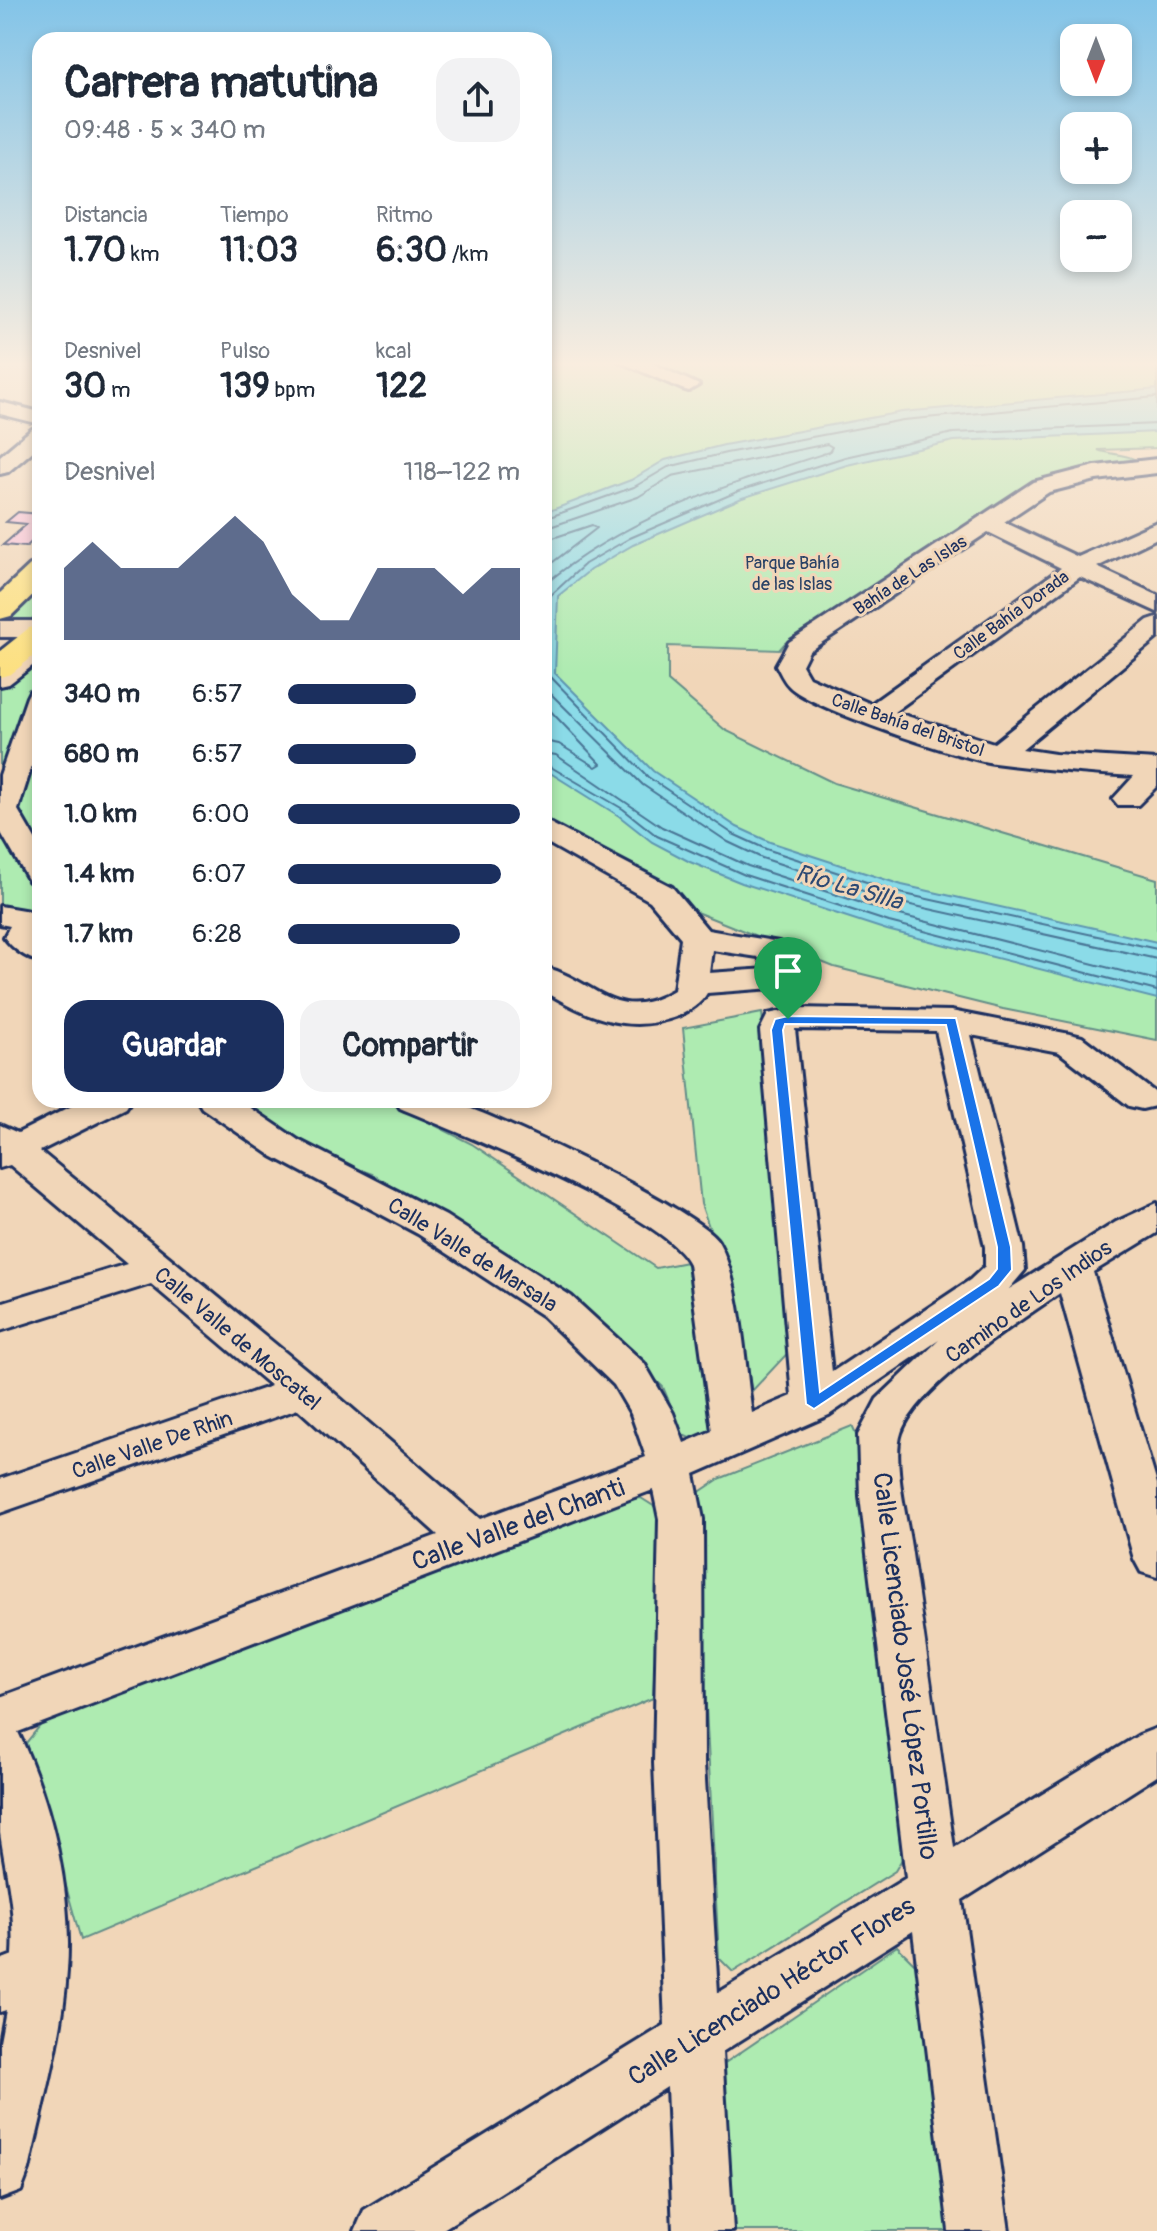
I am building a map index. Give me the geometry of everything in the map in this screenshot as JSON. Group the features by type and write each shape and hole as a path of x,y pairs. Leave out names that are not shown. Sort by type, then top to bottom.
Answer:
{"main road":[{"path":"0,610 32,579"},
{"path":"0,667 32,639"}],"street":[{"name":"Bahía de Las Islas","path":"798,647 990,524 1041,487 1084,475 1157,466"},
{"path":"990,524 1157,605"},
{"name":"Calle Bahía Dorada","path":"873,715 1079,566 1157,529"},
{"path":"997,755 1157,625"},
{"path":"0,629 32,631"},
{"name":"Calle Bahía del Bristol","path":"798,647 789,665 799,682 873,715 997,755 1099,767 1157,769"},
{"path":"0,678 32,653"},
{"path":"32,721 3,810 32,860"},
{"path":"1128,799 1157,769"},
{"path":"552,833 661,894 676,908 697,938 694,984 690,995 665,1010 634,1016 619,1015 552,981"},
{"path":"0,865 32,865"},
{"path":"0,915 24,919 27,924 20,937 32,946"},
{"path":"0,936 32,960"},
{"path":"694,984 774,980 786,970 768,949 697,938"},
{"path":"814,1404 777,1030 780,1021 797,1018 951,1021 1070,1044 1142,1098"},
{"name":"Calle Valle del Chanti","path":"0,1718 671,1467 814,1404 984,1290 1005,1270 1004,1247 951,1021"},
{"path":"5,1148 95,1108"},
{"name":"Calle Valle de Marsala","path":"227,1108 285,1148 374,1192 482,1256 575,1319 629,1374 652,1413 671,1467"},
{"path":"432,1108 545,1156 672,1221 700,1243 709,1264 735,1439"},
{"name":"Calle Valle de Moscatel","path":"5,1148 304,1391 474,1540"},
{"name":"Camino de Los Indios","path":"879,1435 899,1401 962,1342 1072,1268 1157,1216"},
{"path":"1072,1268 1157,1559"},
{"path":"0,1317 156,1269"},
{"name":"Calle Valle De Rhin","path":"0,1496 304,1391"},
{"name":"Calle Licenciado José López Portillo","path":"879,1435 882,1496 979,2231"},
{"path":"671,1467 681,1519 679,1763 703,2231"},
{"path":"0,1746 32,1860 40,1913 20,1979 0,2170"},
{"name":"Calle Licenciado Héctor Flores","path":"385,2231 1157,1750"}],"green space":[{"name":"Parque Bahía de las Islas","path":"552,465 1124,465 1109,466 981,519 785,643 779,650 668,646 668,681 725,730 834,783 1157,879 1157,1040 1003,1009 834,967 696,912 552,822"},
{"path":"32,590 32,624 2,620"},
{"path":"32,653 32,942 0,918 0,677"},
{"path":"762,1013 798,1342 752,1391 722,1264 701,1204 683,1028"},
{"path":"248,1108 401,1108 472,1144 656,1268 692,1261 715,1433 694,1440 683,1435 663,1387 576,1303 372,1174 315,1154"},
{"path":"852,1426 858,1439 908,1849 895,1871 733,1972 719,1958 695,1495 719,1479"},
{"path":"641,1498 655,1507 662,1522 653,1698 81,1940 26,1743 47,1717 623,1500"},
{"path":"897,1946 923,1972 955,2231 727,2231 719,2067"}],"water":[{"name":"Río La Silla","path":"656,465 847,465 742,498 633,545 590,570 558,596 555,673 653,771 737,827 770,842 902,885 1157,942 1157,999 887,930 742,883 690,862 652,842 619,816 552,774 552,510 631,480"}],"building":[{"path":"18,512 32,513 32,541 26,547 3,545 27,524 6,522"}],"route":[{"path":"788,1019 951,1021 1004,1247 1005,1270 994,1282 814,1404 777,1030 780,1021 788,1019"}]}
